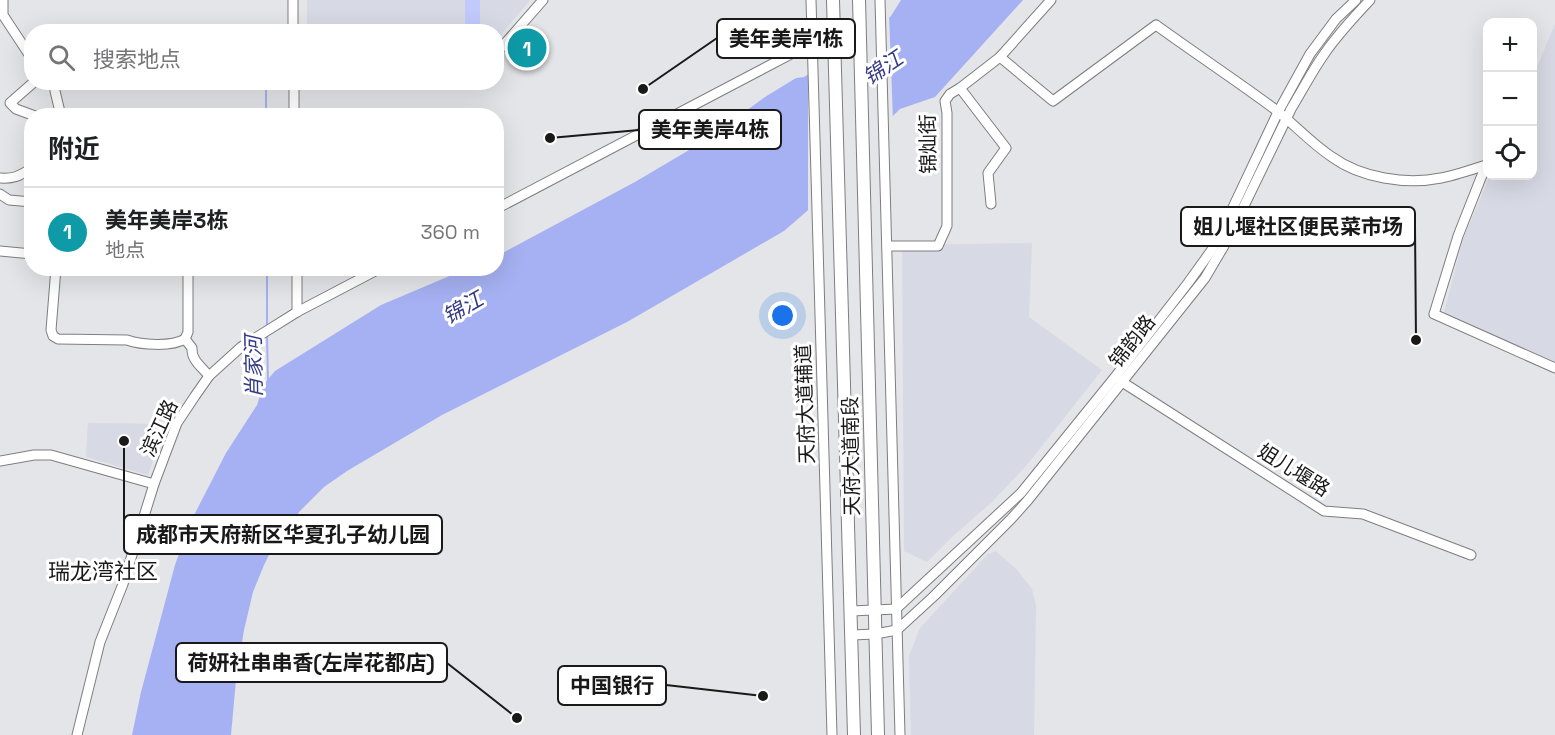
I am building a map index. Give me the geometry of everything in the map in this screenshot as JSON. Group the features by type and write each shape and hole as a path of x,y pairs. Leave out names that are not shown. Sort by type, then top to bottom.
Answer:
{"main road":[{"name":"天府大道南段","path":"833,0 854,735"},
{"name":"天府大道南段","path":"858,0 878,735"}],"street":[{"path":"3,0 3,21 24,49"},
{"path":"293,0 293,24"},
{"path":"504,45 543,0"},
{"name":"天府大道辅道","path":"811,0 832,735"},
{"name":"锦灿街","path":"887,246 938,246 947,226 945,101 950,94 999,57 1051,0"},
{"name":"锦韵路","path":"897,630 1028,500 1119,380 1211,251 1278,112 1310,54 1336,19 1356,0"},
{"name":"锦韵路","path":"896,609 1021,493 1205,278 1228,239 1286,119 1324,54 1352,18 1370,0"},
{"path":"880,5 900,735"},
{"path":"999,57 1053,100 1156,26 1278,112 1316,146 1351,168 1373,176 1418,180 1440,178 1486,165 1458,236 1434,314 1555,368"},
{"path":"504,205 812,43"},
{"path":"960,88 1006,148 988,173 991,204"},
{"path":"24,113 16,110 10,103 25,90"},
{"path":"294,90 294,108"},
{"path":"56,92 59,108"},
{"path":"0,178 10,179 24,173"},
{"path":"0,194 9,200 24,201"},
{"path":"0,251 24,253"},
{"path":"55,276 51,330 53,336 58,339 127,340 137,344 178,343 185,339 188,332 188,276"},
{"path":"297,276 297,312"},
{"name":"滨江路","path":"77,735 100,642 123,584 154,484 177,423 209,376 241,347 297,312 366,276"},
{"path":"185,339 192,348 191,355 194,360 209,376"},
{"name":"姐儿堰路","path":"1119,380 1324,511 1363,514 1471,555"},
{"path":"0,461 33,455 51,455 154,484"},
{"path":"851,611 896,609"},
{"path":"852,635 897,630"}],"shaded area":[{"path":"307,0 530,0 504,32 504,24 307,24"},
{"path":"465,0 480,0 480,24 465,24"},
{"path":"1555,24 1555,366 1443,316 1463,239 1488,180 1537,180 1537,67"},
{"path":"1032,243 1029,317 1102,370 1027,465 992,502 927,562 904,551 902,245"},
{"path":"88,423 166,424 148,475 86,457"},
{"path":"996,551 1018,571 1032,589 1036,606 1034,735 911,735 909,656 920,628 988,554"}],"water":[{"name":"锦江","path":"901,0 1023,0 935,97 900,109 850,158 814,205 784,231 627,322 442,415 324,487 300,511 276,541 253,592 236,680 231,735 132,735 141,692 175,565 190,523 226,453 257,405 264,384 275,371 381,305 449,276 504,276 504,252 635,182 706,140 765,97 796,78 804,77 847,50 891,16"}],"pier":[{"path":"889,14 893,120 853,160 831,191 808,215 808,71 846,47"}],"waterway":[{"name":"肖家河","path":"266,90 266,108"},
{"name":"肖家河","path":"267,276 267,326"},
{"name":"肖家河","path":"267,334 268,383"}],"place":[{"name":"美年美岸3栋","path":"527,48"},
{"name":"美年美岸1栋","path":"643,89"},
{"name":"美年美岸4栋","path":"550,138"},
{"name":"姐儿堰社区便民菜市场","path":"1416,340"},
{"name":"成都市天府新区华夏孔子幼儿园","path":"124,441"},
{"name":"中国银行","path":"763,696"},
{"name":"荷妍社串串香(左岸花都店)","path":"517,718"}],"district":[{"name":"瑞龙湾社区","path":"103,571"}]}
